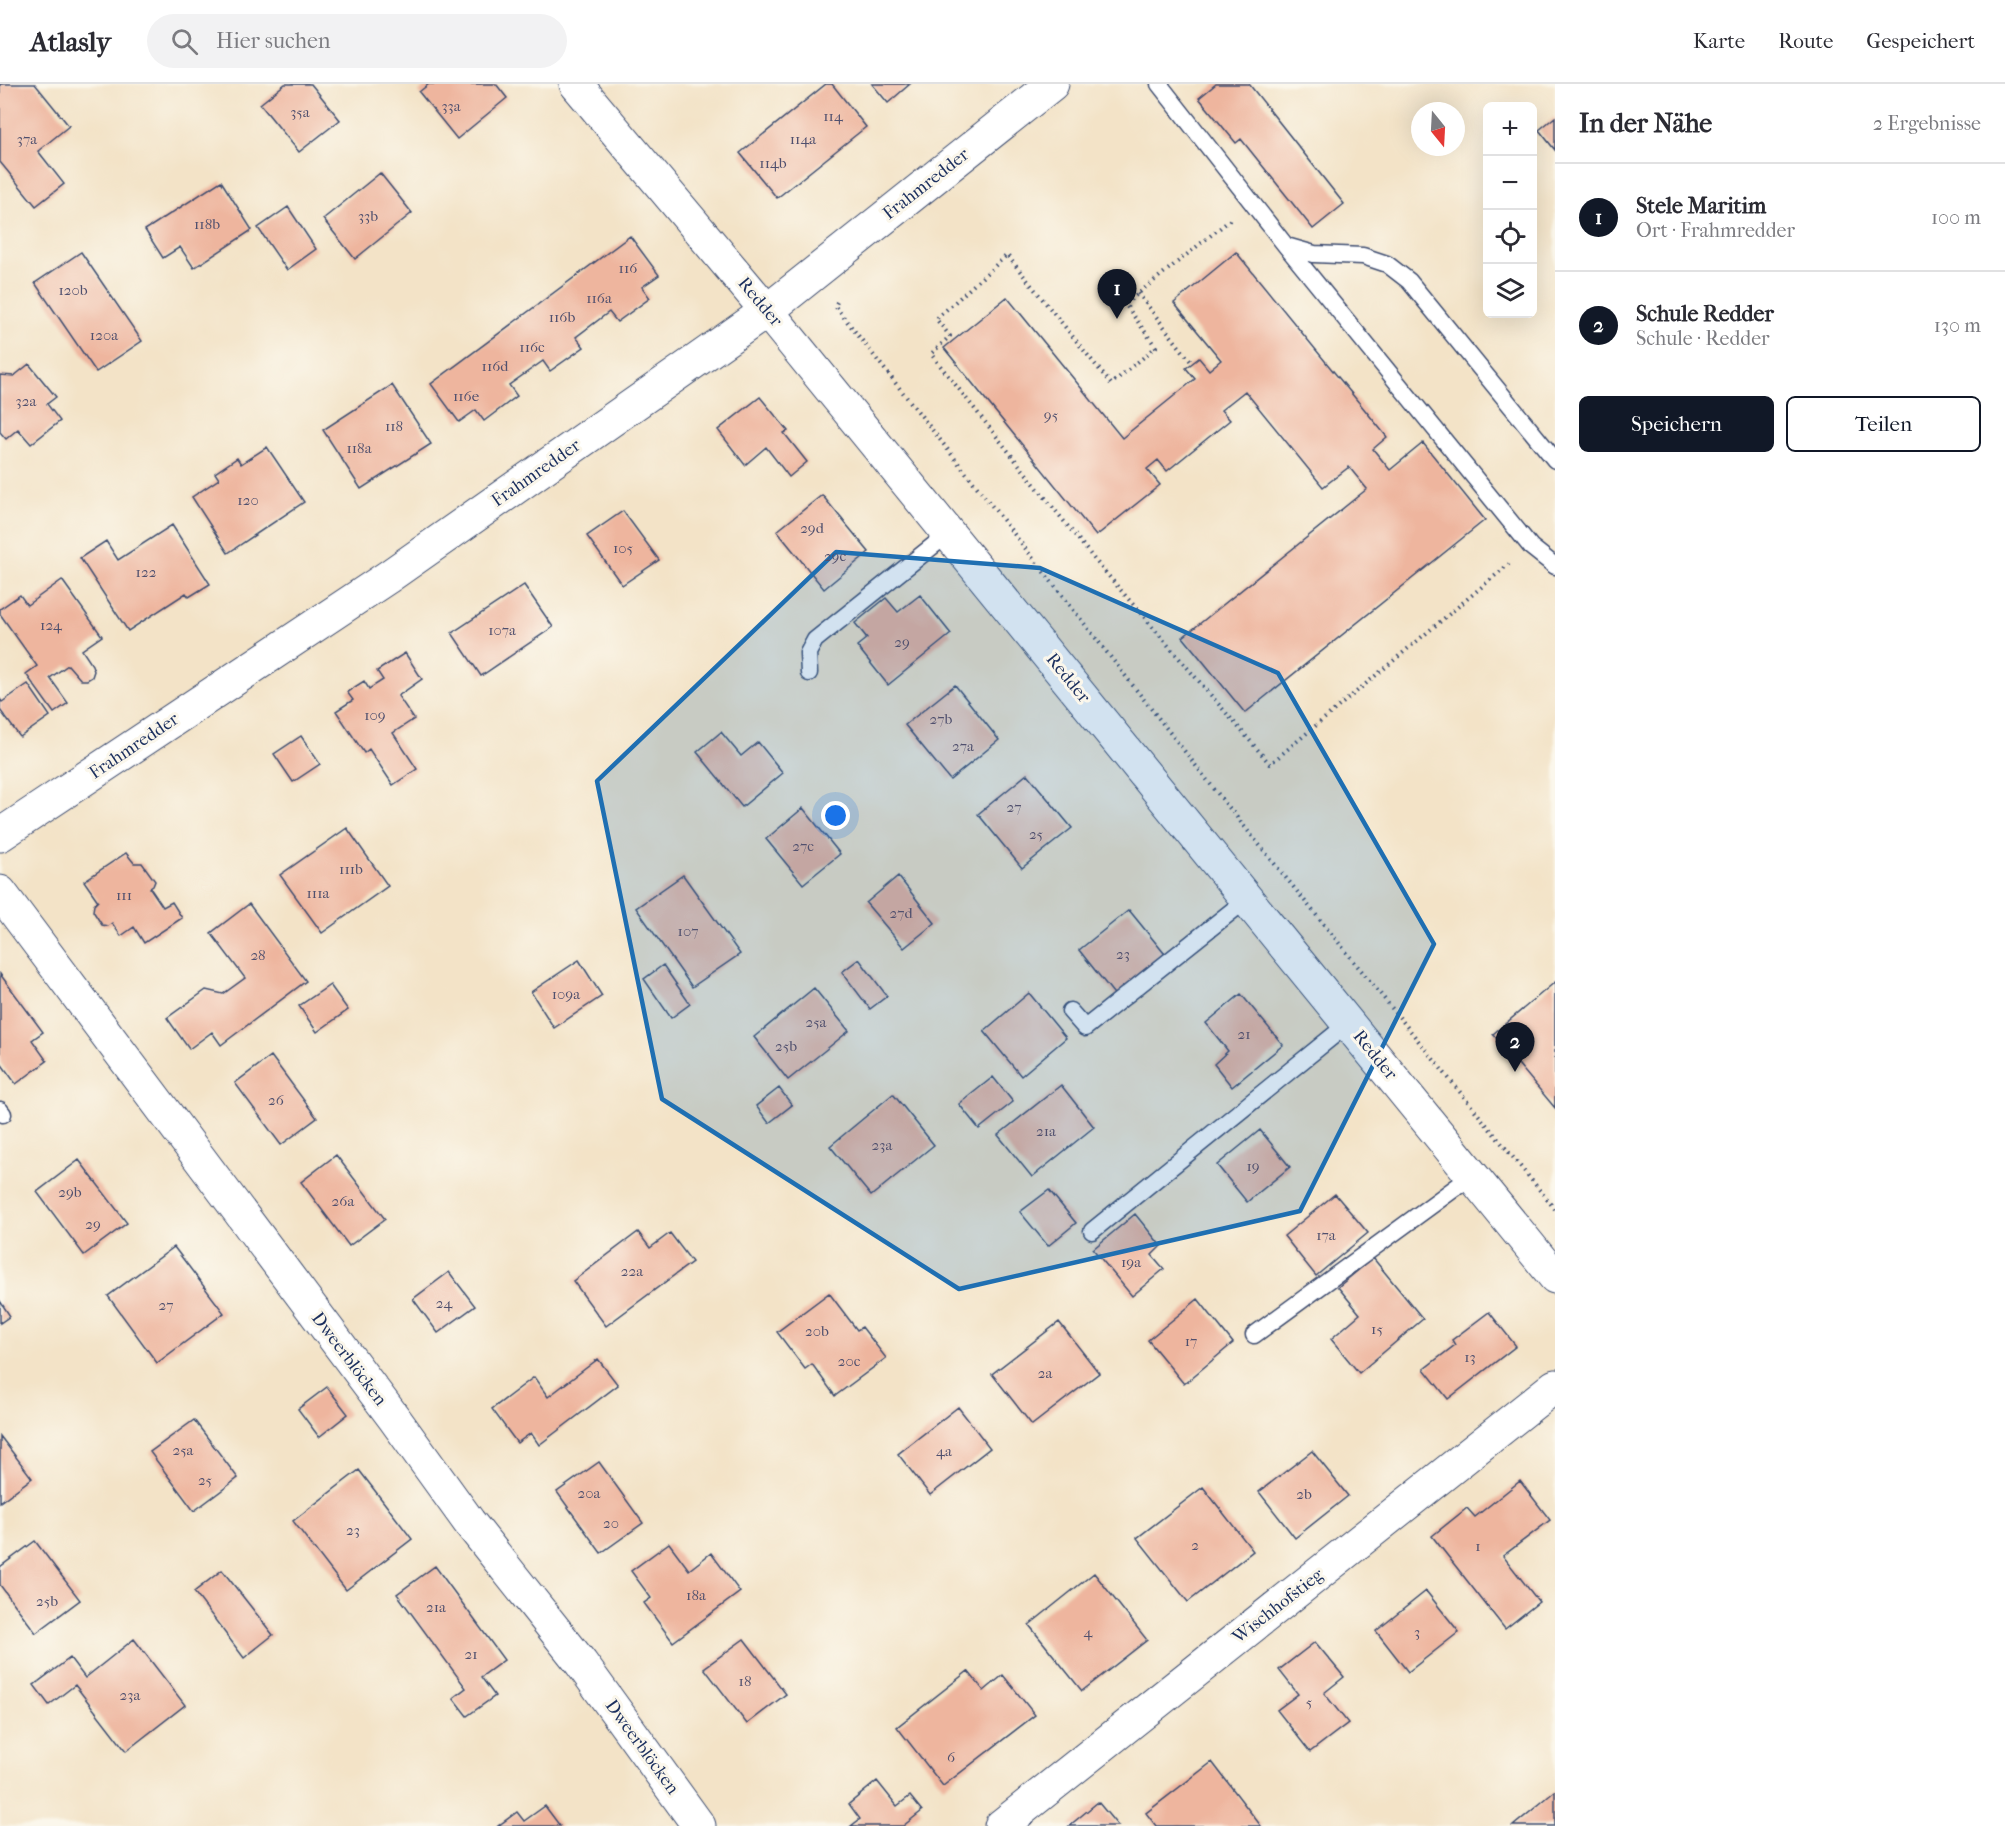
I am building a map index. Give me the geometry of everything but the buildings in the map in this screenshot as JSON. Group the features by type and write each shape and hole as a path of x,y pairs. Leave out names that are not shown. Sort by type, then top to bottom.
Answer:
{"street":[{"name":"Redder","path":"576,84 767,311 1555,1276"},
{"name":"Frahmredder","path":"0,835 388,577 767,311 1052,84"},
{"name":"Dweerblöcken","path":"0,892 469,1522 581,1663 699,1826"},
{"name":"Wischhofstieg","path":"1001,1826 1555,1386"}],"lane":[{"path":"1159,84 1286,246 1530,547 1555,566"},
{"path":"1286,246 1314,254 1363,255 1387,264 1409,281 1555,460"},
{"path":"809,673 808,653 815,640 949,533"},
{"path":"1070,1011 1085,1028 1246,899"},
{"path":"1092,1231 1349,1023"},
{"path":"1254,1335 1473,1175"}],"path":[{"path":"1252,202 1125,304 1156,347 1111,384 1007,255 936,319 950,336 931,354 1094,559 1270,764 1530,547"},
{"path":"830,261 849,285 834,306 1222,799 1555,1209"},
{"path":"1138,293 1192,363"}],"highlighted area":[{"path":"836,552 1040,568 1278,673 1434,944 1300,1211 959,1289 662,1099 597,781"}],"place":[{"name":"Stele Maritim","path":"1117,319"},
{"name":"Schule Redder","path":"1515,1072"}]}
